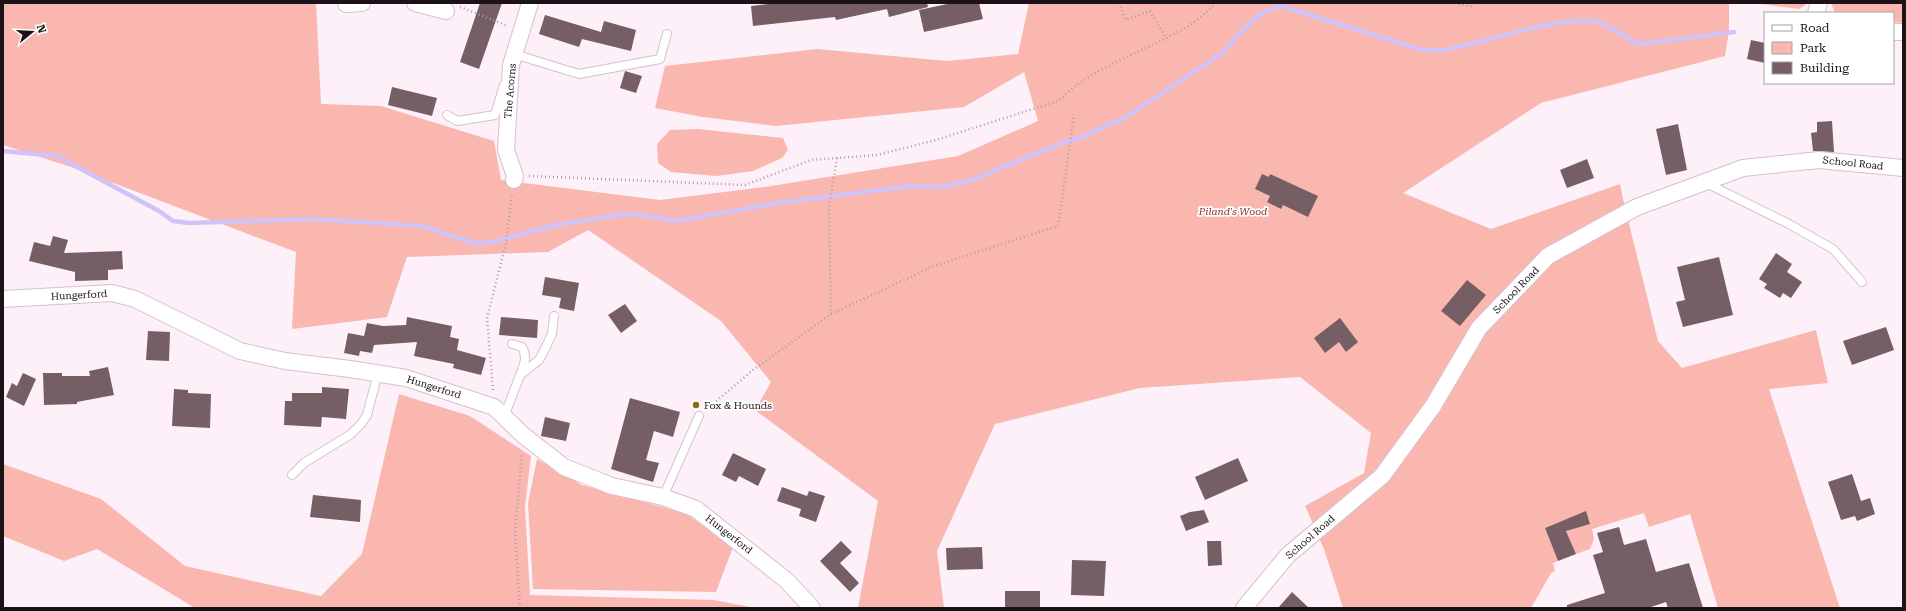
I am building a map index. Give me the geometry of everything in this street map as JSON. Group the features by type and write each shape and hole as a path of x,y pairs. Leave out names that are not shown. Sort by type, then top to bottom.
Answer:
{"street":[{"path":"346,4 362,3"},
{"path":"415,3 446,11"},
{"name":"The Acorns","path":"514,178 506,150 513,60 530,3"},
{"name":"School Road","path":"1244,608 1288,555 1382,476 1433,406 1479,328 1548,256 1637,207 1743,168 1819,160 1903,168"},
{"name":"Hungerford","path":"3,299 112,293 135,299 240,351 285,361 406,378 499,412 523,435 564,467 612,486 663,498 696,509 786,580 812,608"}],"lane":[{"path":"447,115 457,121 494,115 513,60 579,74 660,59 667,34"},
{"path":"1704,182 1789,224 1833,249 1862,282"},
{"path":"520,375 539,360 552,334 554,316"},
{"path":"499,412 520,375 526,358 522,347 512,344"},
{"path":"292,475 304,463 351,434 361,424 367,415 378,373"},
{"path":"663,498 698,416"}],"path":[{"path":"1119,3 1126,20 1150,11 1166,38"},
{"path":"499,412 487,318 506,243 514,178 745,185 811,160 877,155 936,140 1058,101 1091,76 1192,24 1216,3"},
{"path":"1455,3 1471,6 1476,3"},
{"path":"446,11 457,6 521,32"},
{"path":"698,416 753,370 831,314 934,266 1058,226 1074,115"},
{"path":"831,314 829,207 837,158"},
{"path":"520,608 515,532 522,467 523,435"}],"green space":[{"name":"Piland's Wood","path":"3,3 316,3 321,104 381,106 494,141 501,180 660,200 765,187 958,156 1038,121 1024,72 964,107 776,126 703,117 655,108 665,66 817,49 947,61 1018,54 1029,3 1729,3 1729,31 1725,56 1541,103 1403,193 1491,229 1620,184 1658,341 1682,368 1816,330 1828,383 1769,389 1840,608 1718,608 1690,514 1649,527 1644,513 1592,529 1594,539 1590,549 1576,554 1562,521 1545,528 1558,561 1553,563 1555,571 1551,573 1531,608 1343,608 1324,549 1305,506 1364,473 1371,433 1300,377 1140,388 995,424 937,551 944,608 858,608 878,501 755,410 771,382 721,321 588,230 548,252 407,257 387,317 292,329 296,252 71,167 3,145"},
{"path":"1755,3 1808,3 1799,9"},
{"path":"1831,3 1903,3 1903,23 1894,22 1894,12 1835,12"},
{"path":"698,129 783,138 788,150 782,158 753,171 716,176 671,172 658,163 657,144 670,130"},
{"path":"399,394 470,416 531,456 525,507 530,595 714,600 755,608 195,608 97,549 64,561 3,536 3,464 101,499 185,566 321,596 362,554"},
{"path":"537,459 582,485 685,513 733,547 716,592 533,589 528,503"}],"building":[{"path":"480,3 502,3 479,69 460,62"},
{"path":"776,3 927,3 928,7 889,17 887,9 836,20 835,17 753,26 751,6"},
{"path":"952,3 979,3 983,19 924,32 919,10"},
{"path":"545,15 601,32 604,21 636,30 631,51 582,39 579,47 539,34"},
{"path":"1751,40 1764,43 1764,63 1747,59"},
{"path":"625,71 642,76 636,93 620,88"},
{"path":"392,87 437,98 432,116 388,105"},
{"path":"1832,121 1834,152 1813,151 1811,133 1817,132 1817,122"},
{"path":"1678,124 1687,170 1666,175 1656,129"},
{"path":"1587,159 1594,178 1567,188 1560,170"},
{"path":"1262,174 1269,177 1270,174 1318,196 1308,217 1283,205 1281,209 1267,202 1270,196 1255,189"},
{"path":"53,236 68,240 64,253 122,251 123,269 108,270 108,280 75,281 75,272 29,261 34,242 50,246"},
{"path":"1776,253 1792,264 1787,272 1802,282 1791,298 1783,293 1780,298 1764,288 1767,284 1759,279"},
{"path":"1719,257 1733,315 1683,327 1676,302 1685,300 1677,267"},
{"path":"545,277 579,283 574,311 559,308 561,298 542,295"},
{"path":"1467,280 1486,295 1460,326 1441,311"},
{"path":"625,304 637,321 621,333 608,315"},
{"path":"407,317 452,326 450,337 459,339 457,350 486,358 481,375 453,368 454,364 414,356 417,342 374,345 372,353 360,351 359,356 344,353 348,333 364,336 367,323 383,326 406,325"},
{"path":"501,317 538,320 537,338 499,335"},
{"path":"1340,318 1358,342 1346,352 1339,342 1325,353 1314,338"},
{"path":"1886,327 1894,350 1852,365 1843,341"},
{"path":"148,331 170,332 169,361 146,360"},
{"path":"108,367 114,395 77,402 77,404 44,405 43,373 62,373 62,376 90,376 89,371"},
{"path":"23,373 36,379 24,406 6,397 12,383 17,386"},
{"path":"322,387 349,389 346,419 322,417 321,427 284,425 285,401 292,401 292,393 322,393"},
{"path":"174,389 188,390 188,393 211,394 210,428 172,426"},
{"path":"630,398 680,412 673,437 654,431 646,460 659,463 653,482 611,469"},
{"path":"545,417 570,423 566,441 541,436"},
{"path":"733,453 766,469 758,486 739,476 736,482 722,475"},
{"path":"1238,458 1248,481 1205,500 1195,477"},
{"path":"1852,474 1861,501 1870,498 1875,514 1857,521 1855,516 1841,520 1828,482"},
{"path":"782,487 807,496 809,491 825,496 816,522 799,516 801,509 777,501"},
{"path":"313,495 361,500 360,522 310,517"},
{"path":"1204,510 1209,522 1186,531 1180,516 1190,512"},
{"path":"1586,511 1590,524 1566,531 1576,554 1558,561 1545,528"},
{"path":"1619,527 1624,545 1646,539 1656,572 1689,563 1703,608 1668,608 1666,602 1648,608 1567,608 1567,605 1605,593 1593,555 1603,552 1597,533"},
{"path":"841,541 852,552 840,563 859,583 850,592 820,561"},
{"path":"1207,541 1221,541 1222,565 1208,566"},
{"path":"982,547 983,569 947,570 946,548"},
{"path":"1072,560 1106,561 1104,596 1071,595"},
{"path":"1005,591 1040,591 1040,608 1005,608"},
{"path":"1292,592 1309,608 1278,608"}],"waterway":[{"path":"3,151 57,156 159,211 173,221 189,223 312,219 422,226 478,244 496,241 556,225 625,214 676,221 778,203 911,186 942,187 972,180 1059,144 1082,137 1128,116 1222,53 1261,13 1281,6 1422,50 1446,50 1545,25 1572,21 1598,21 1638,44 1734,32"}],"place":[{"name":"Fox & Hounds","path":"696,405"}]}
